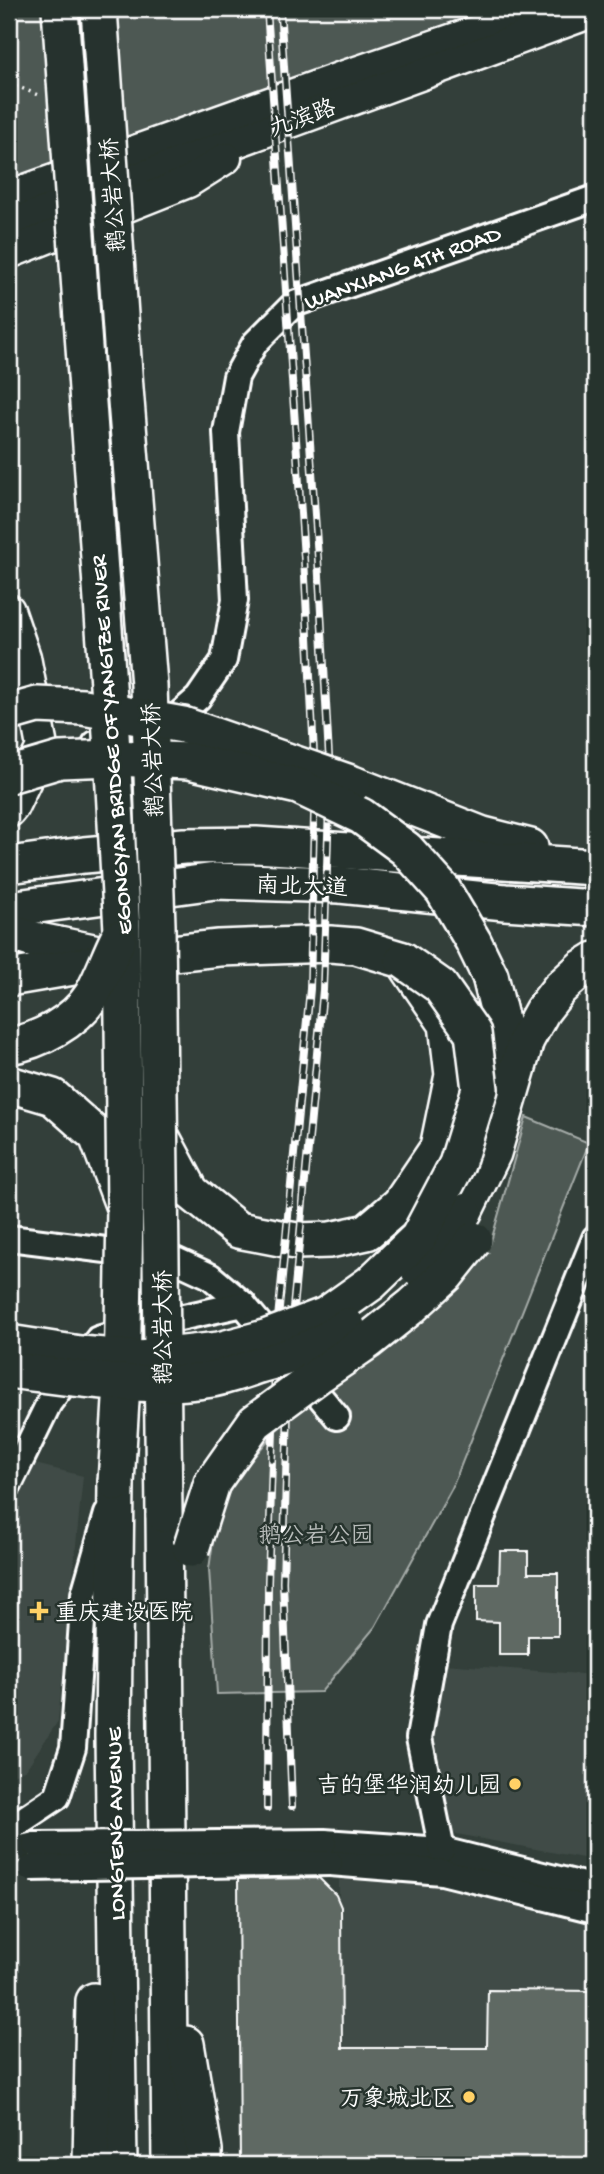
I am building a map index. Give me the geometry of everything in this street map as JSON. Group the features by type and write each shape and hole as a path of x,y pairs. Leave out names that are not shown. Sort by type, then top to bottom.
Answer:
{"highway":[{"name":"EGONGYAN BRIDGE OF YANGTZE RIVER","path":"60,9 124,944 125,1209 122,1384 116,1483"},
{"name":"鹅公岩大桥","path":"99,9 149,685 160,1134 164,1722"},
{"path":"9,713 37,705 83,706 183,725 353,785 483,835 595,862"},
{"path":"9,775 60,760 113,758 189,761 298,786 361,816 406,849 443,890 474,941 490,976 502,1025 511,1097 510,1150 501,1189 469,1226 379,1304 329,1340 275,1361 213,1378 151,1383 96,1381 9,1370"},
{"name":"南北大道","path":"9,865 184,846 256,845 595,867"},
{"name":"南北大道","path":"9,909 215,881 340,885 505,902 595,908"},
{"path":"9,932 34,940 219,948 330,944 356,946 403,960 440,986 473,1033 480,1089 457,1164 418,1238 371,1283 326,1315 265,1338 219,1350 140,1359 80,1354 9,1343"},
{"path":"9,978 124,944"},
{"path":"9,1046 27,1043 66,1022 91,996 124,944"},
{"path":"160,1134 191,1192 238,1230 296,1241 330,1240 367,1231 400,1204 439,1148 453,1075 447,1024 403,960"},
{"path":"511,1097 526,1040 542,1011 558,989 595,960"},
{"path":"9,1084 53,1097 97,1136 125,1209"},
{"path":"170,2165 164,1722 191,1549 212,1483 256,1422 368,1341 446,1275 469,1226"},
{"name":"LONGTENG AVENUE","path":"116,1483 113,1736 119,2165"},
{"path":"91,2165 94,1989 113,1736"},
{"path":"169,1941 204,2150 204,2165"}],"main road":[{"name":"九滨路","path":"9,225 542,9"},
{"name":"九滨路","path":"9,196 283,115 595,12"},
{"path":"9,253 188,182 283,115"},
{"path":"9,610 24,657 42,747 9,812"}],"street":[{"name":"WANXIANG 4TH ROAD","path":"42,747 114,743 168,724 198,698 224,660 235,600 226,432 236,377 256,343 294,304 595,198"},
{"path":"9,1238 171,1258 210,1276 243,1304 337,1417"},
{"path":"442,1850 419,1738 439,1625 595,1238"},
{"path":"9,1485 49,1403 98,1339 243,1304"},
{"path":"9,1829 57,1797 73,1748 84,1594 116,1483"},
{"path":"9,1851 24,1860 442,1850 595,1888"},
{"path":"327,1852 442,1872 595,1910"}],"shaded area":[{"name":"重庆建设医院","path":"31,1463 83,1476 58,1721 26,1769 9,1777 9,1502"},
{"name":"吉的堡华润幼儿园","path":"443,1664 595,1675 588,1859 446,1832 431,1737"},
{"path":"339,1876 438,1884 595,1922 595,2165 339,2165"}],"green space":[{"path":"9,9 490,9 9,180"},
{"name":"鹅公岩公园","path":"526,1117 589,1143 452,1488 375,1627 321,1692 217,1694 209,1569 217,1514 238,1476 284,1421 490,1245"}],"building":[{"path":"500,1551 528,1551 528,1573 558,1573 558,1636 528,1636 528,1655 499,1655 499,1622 476,1621 476,1584 499,1584"},
{"path":"319,1878 336,1895 341,1907 342,2048 487,2048 488,1990 595,1991 595,2161 583,2163 562,2157 563,2165 240,2165 238,1879"}],"railway":[{"path":"267,9 304,558 315,774 310,989 276,1339 268,1582 267,1808"},
{"path":"280,9 318,558 330,775 323,990 290,1340 283,1582 292,1806"}],"place":[{"name":"重庆建设医院","path":"39,1611"},
{"name":"吉的堡华润幼儿园","path":"515,1784"},
{"name":"万象城北区","path":"469,2097"}]}
